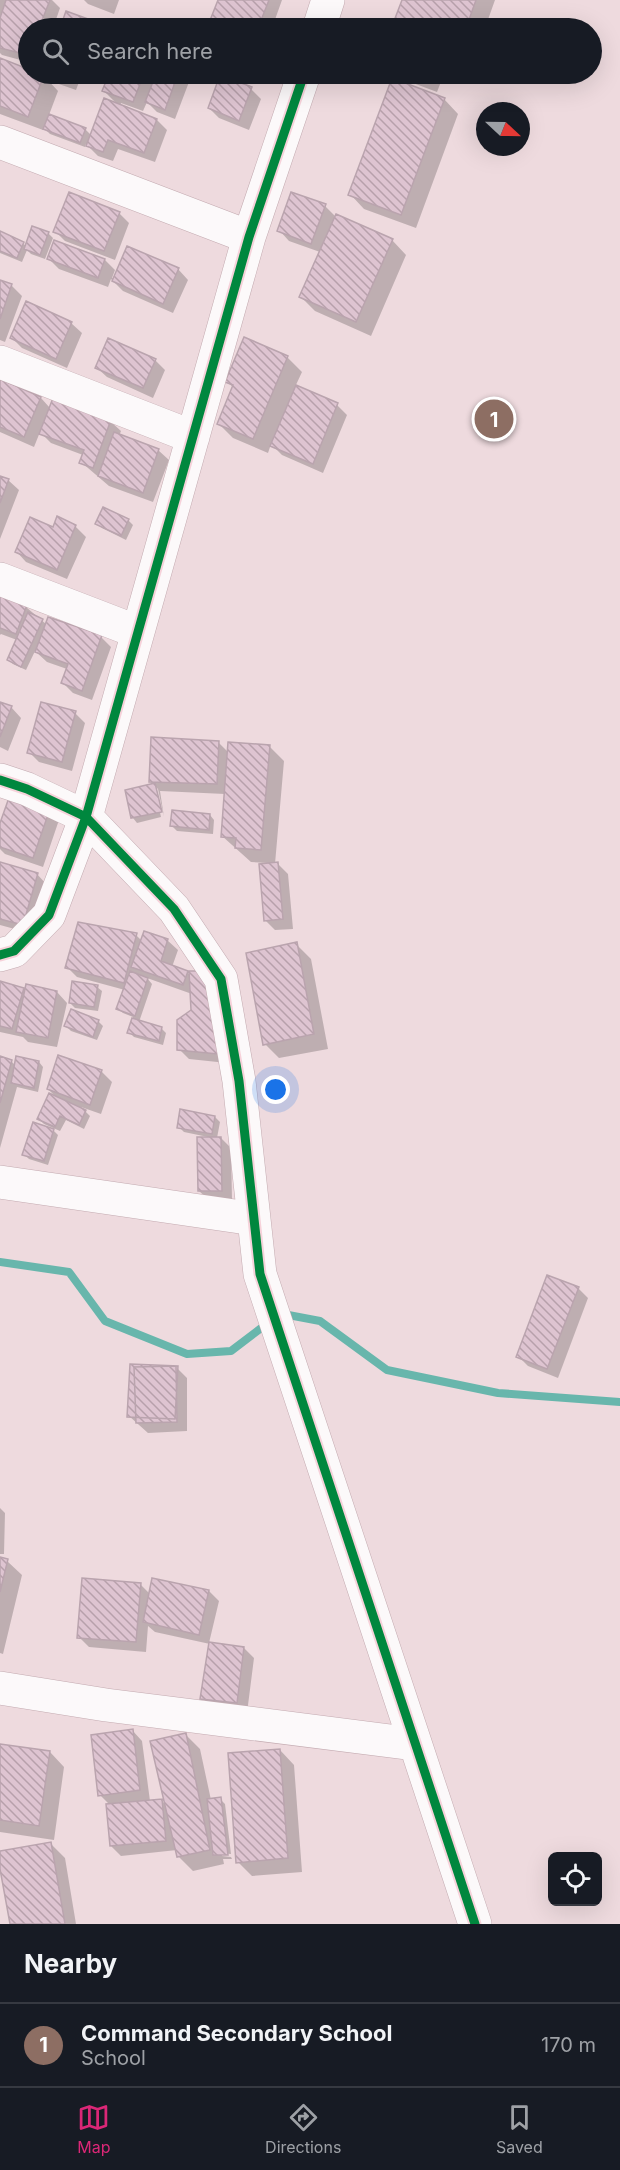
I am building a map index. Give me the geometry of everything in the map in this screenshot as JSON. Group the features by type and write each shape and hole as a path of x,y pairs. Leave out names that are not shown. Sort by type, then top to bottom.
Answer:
{"street":[{"path":"322,18 328,0"},
{"path":"0,956 14,951 49,915 86,817 249,237 301,84"},
{"path":"0,142 249,237"},
{"path":"0,362 193,437"},
{"path":"0,579 138,632"},
{"path":"0,780 27,789 86,817 174,909 221,979 239,1081 260,1274 475,1924"},
{"path":"0,1182 254,1219"},
{"path":"0,1688 106,1705 414,1744"}],"building":[{"path":"6,0 50,0 43,18 18,18 18,52 0,48 0,18"},
{"path":"218,0 269,0 262,18 211,18"},
{"path":"402,0 476,0 470,18 395,18"},
{"path":"66,11 85,18 64,18"},
{"path":"0,58 18,65 18,84 41,84 28,117 0,106"},
{"path":"105,84 140,84 133,102 102,91"},
{"path":"152,84 174,84 165,110 145,102"},
{"path":"217,84 244,84 252,87 239,121 208,108"},
{"path":"390,84 408,84 445,98 401,215 348,195"},
{"path":"104,98 157,119 144,153 108,140 103,152 86,146"},
{"path":"49,114 86,128 80,143 43,129"},
{"path":"69,192 120,212 104,251 53,232"},
{"path":"291,192 326,204 311,244 277,231"},
{"path":"336,214 393,239 356,322 299,297"},
{"path":"32,226 49,232 40,255 24,249"},
{"path":"0,231 24,242 17,258 0,251"},
{"path":"54,240 105,259 98,278 47,259"},
{"path":"127,246 179,268 163,304 112,281"},
{"path":"0,280 12,284 0,319"},
{"path":"26,301 72,322 56,359 10,338"},
{"path":"244,337 288,356 253,439 217,424 233,385 225,382"},
{"path":"108,338 156,359 143,388 95,368"},
{"path":"0,379 41,397 24,437 0,427"},
{"path":"296,385 338,403 313,464 270,446"},
{"path":"53,398 111,420 93,468 79,463 84,450 39,434"},
{"path":"114,432 159,449 143,493 98,476"},
{"path":"0,476 9,479 0,503"},
{"path":"103,507 129,519 121,536 95,524"},
{"path":"57,516 76,525 57,570 15,552 30,517 53,527"},
{"path":"0,595 27,605 16,634 0,628"},
{"path":"28,612 43,619 21,667 7,660"},
{"path":"48,617 102,635 82,691 61,683 68,664 35,652"},
{"path":"0,702 12,706 0,737"},
{"path":"41,702 76,711 62,762 27,753"},
{"path":"151,737 219,741 217,784 149,782"},
{"path":"228,742 270,745 261,850 235,848 236,838 221,837"},
{"path":"155,783 162,812 131,818 125,790"},
{"path":"11,792 51,806 33,858 0,847 0,823"},
{"path":"172,810 210,814 209,830 170,826"},
{"path":"0,862 38,873 23,925 0,919"},
{"path":"278,862 283,919 264,921 259,864"},
{"path":"78,922 137,933 124,983 65,968"},
{"path":"144,931 168,939 161,961 188,971 183,985 131,967"},
{"path":"297,942 314,1034 263,1045 246,953"},
{"path":"130,971 148,978 135,1016 116,1009"},
{"path":"189,971 210,971 218,1054 177,1050 177,1020 191,1010"},
{"path":"0,981 24,988 12,1029 0,1026"},
{"path":"72,981 98,985 94,1007 69,1003"},
{"path":"26,984 57,991 48,1038 16,1032"},
{"path":"71,1009 99,1020 93,1037 64,1026"},
{"path":"132,1018 162,1027 159,1041 127,1033"},
{"path":"58,1055 102,1070 90,1105 47,1089"},
{"path":"0,1056 12,1060 0,1103"},
{"path":"16,1056 39,1061 34,1088 11,1083"},
{"path":"49,1093 86,1110 79,1125 60,1116 55,1127 37,1119"},
{"path":"180,1109 215,1116 212,1134 177,1128"},
{"path":"33,1122 54,1129 44,1161 22,1155"},
{"path":"197,1137 221,1137 222,1191 198,1191"},
{"path":"547,1275 579,1287 547,1369 516,1357"},
{"path":"130,1364 178,1366 175,1419 127,1417"},
{"path":"176,1366 177,1422 136,1423 134,1367"},
{"path":"0,1557 8,1559 0,1592"},
{"path":"82,1578 141,1583 136,1642 77,1638"},
{"path":"152,1578 209,1590 199,1635 143,1622"},
{"path":"209,1642 244,1647 237,1703 200,1699"},
{"path":"133,1729 140,1790 98,1796 91,1735"},
{"path":"186,1733 210,1850 177,1857 150,1741"},
{"path":"0,1744 50,1751 39,1826 0,1820"},
{"path":"280,1749 288,1858 236,1863 228,1753"},
{"path":"221,1797 228,1855 213,1855 207,1799"},
{"path":"162,1799 166,1841 110,1846 106,1804"},
{"path":"51,1842 65,1924 10,1924 0,1869 0,1851"}],"waterway":[{"path":"0,1262 69,1272 105,1321 187,1354 231,1351 269,1322"},
{"path":"283,1314 320,1321 387,1370 498,1393 620,1402"}],"cycle path":[{"path":"0,955 14,951 49,915 86,817 249,237 301,84"},
{"path":"0,780 27,789 86,817 174,909 221,979 239,1081 260,1274 475,1924"}],"place":[{"name":"Command Secondary School","path":"494,419"}]}
